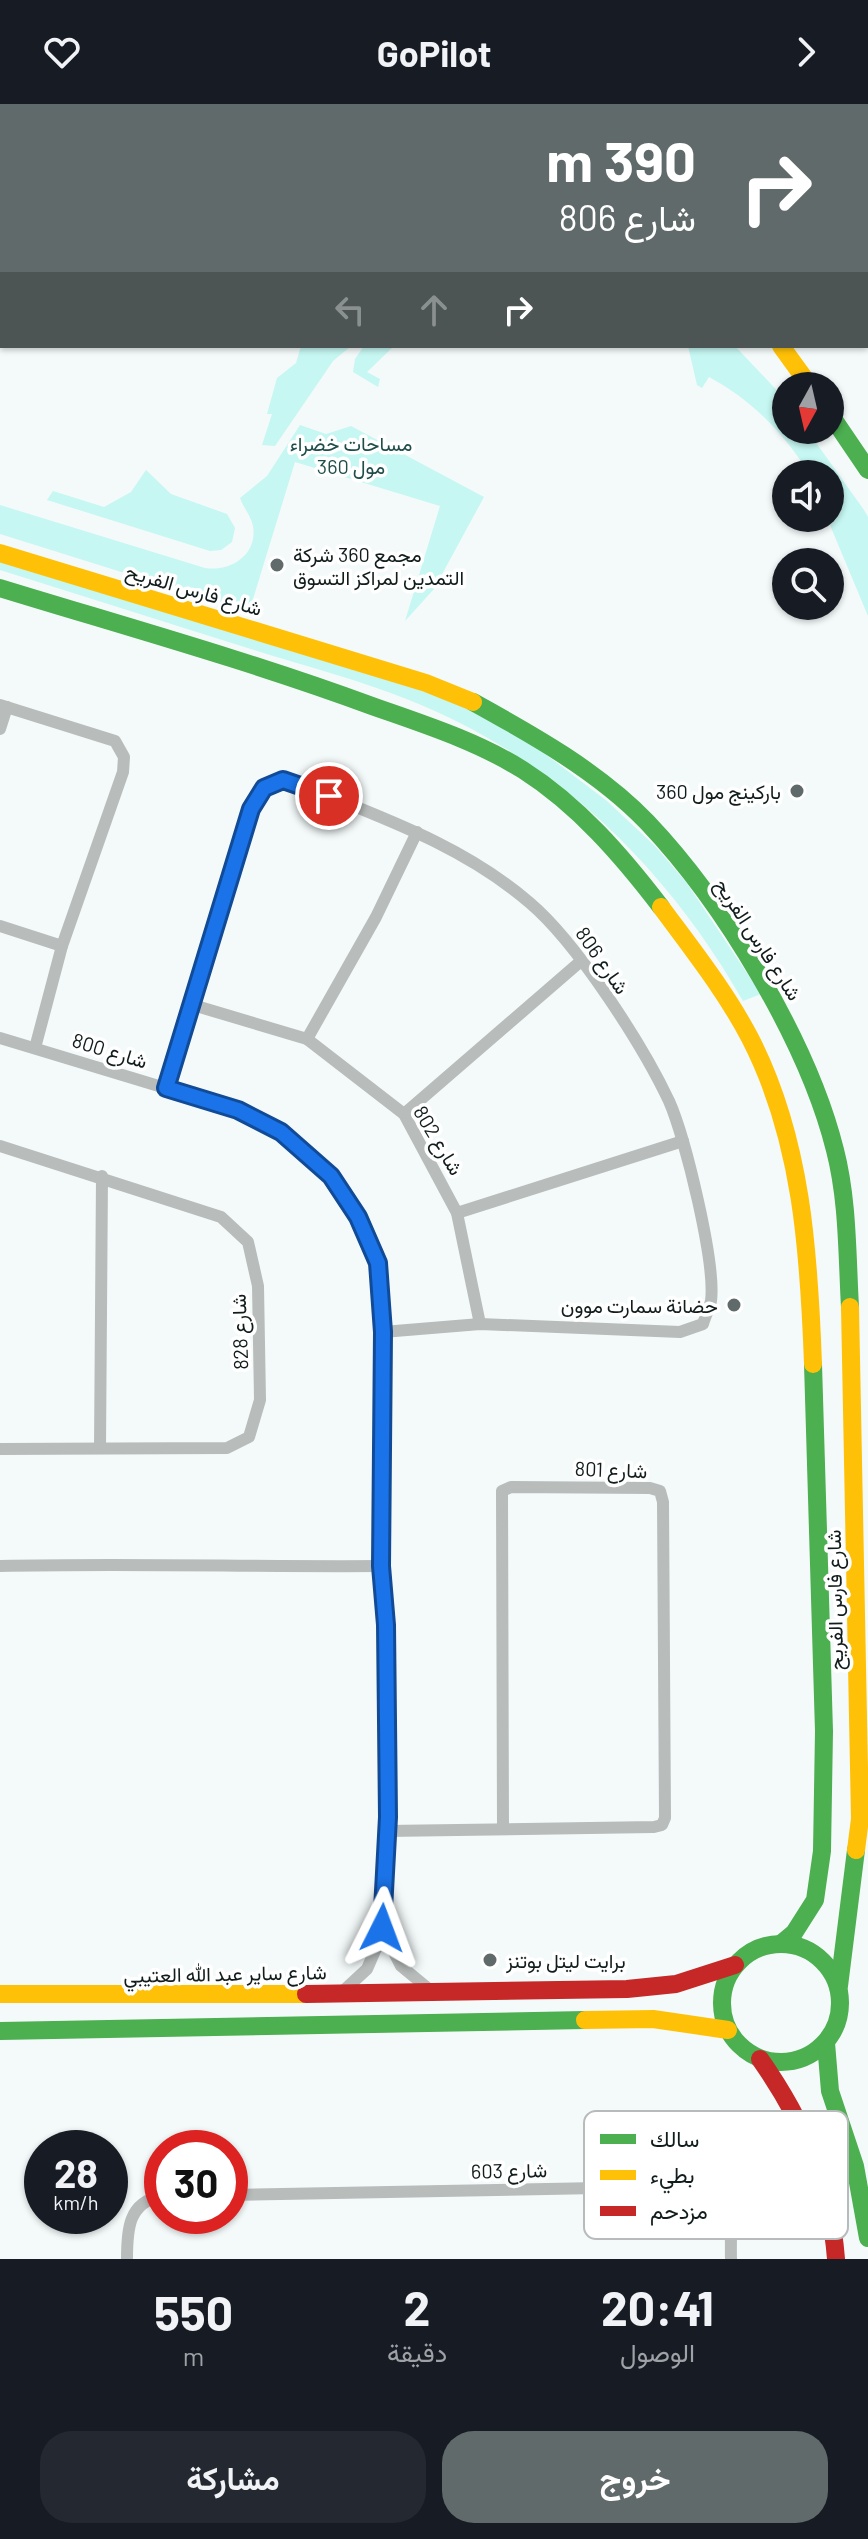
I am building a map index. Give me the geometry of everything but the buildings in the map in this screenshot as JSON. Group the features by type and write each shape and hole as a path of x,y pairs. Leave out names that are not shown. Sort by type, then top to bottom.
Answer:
{"main road":[{"path":"782,348 800,372"},
{"path":"844,435 868,470"},
{"path":"0,554 10,570 0,582"},
{"name":"شارع فارس الفريح","path":"0,554 426,683 463,697 554,747 646,821 706,896 776,1002 824,1114 836,1152 846,1227 852,1351 860,1819 839,1986"},
{"path":"47,603 41,588 44,579 60,572"},
{"name":"شارع فارس الفريح","path":"0,588 351,697 442,732 521,770 592,826 631,868 672,921 751,1039 789,1147 804,1213 810,1272 824,1731 822,1851 815,1900 794,1933 782,1943"},
{"path":"760,2059 795,2062 826,2043 837,2026 841,2006 839,1986 830,1969 817,1955 800,1947 782,1943 748,1953 735,1965 722,1996 728,2030 741,2047 760,2059 794,2111"},
{"name":"شارع ساير عبد الله العتيبي","path":"0,1994 340,1994 652,1988 696,1979 735,1965"},
{"path":"0,1994 0,2001"},
{"path":"0,2031 653,2019 728,2030"},
{"path":"826,2043 830,2091 837,2111"},
{"path":"848,2145 855,2166 868,2238"},
{"path":"833,2239 836,2259"}],"street":[{"path":"0,729 4,706 115,741 124,757 123,772 62,946 35,1048"},
{"name":"شارع 806","path":"166,1088 251,809 264,788 279,781 289,781 417,832 471,860 530,903 581,961 669,1101 683,1141 705,1234 711,1301 703,1324 680,1332 480,1324 383,1332"},
{"path":"307,1039 376,917 417,832"},
{"path":"0,926 62,946"},
{"path":"404,1114 581,961"},
{"name":"شارع 802","path":"193,1005 307,1039 404,1114 457,1213 480,1324"},
{"name":"شارع 800","path":"0,1038 238,1110 281,1132 331,1176 358,1217 378,1263 383,1332 381,1566 386,1625 387,1831 382,1928 367,1969 340,1994"},
{"path":"457,1213 683,1141"},
{"name":"شارع 828","path":"0,1146 102,1176 221,1217 248,1242 258,1286 260,1400 249,1437 227,1448 0,1449"},
{"path":"100,1448 102,1176"},
{"name":"شارع 801","path":"387,1831 662,1825 665,1818 663,1502 660,1491 650,1488 542,1487 511,1487 502,1491 503,1828"},
{"path":"0,1566 127,1563 185,1567 381,1566"},
{"name":"شارع 800","path":"382,1928 401,1966 434,1992"},
{"name":"شارع 603","path":"248,2195 584,2188"},
{"path":"127,2259 127,2232 133,2214 144,2203"},
{"name":"شارع 603","path":"729,2239 731,2259"}],"green space":[{"name":"مساحات خضراء 360 مول","path":"300,348 349,348 333,361 275,446 262,445 272,414 267,414 277,378 296,363"},
{"name":"مساحات خضراء 360 مول","path":"363,348 392,348 367,372 380,379 378,387 353,372 355,359"},
{"path":"688,348 737,348 772,385 772,425 739,396 709,377 702,388 697,385"},
{"name":"مساحات خضراء 360 مول","path":"300,425 326,434 351,426 484,497 434,589 405,621 440,506 295,462 249,612 0,534 0,505 205,568 224,567 240,559 251,545 253,526 240,498 267,476"},
{"path":"788,444 817,444 828,460 800,460"},
{"path":"146,470 171,494 227,514 235,528 232,542 221,550 210,551 47,500 53,491 104,507 131,492"},
{"path":"844,482 868,517 868,616 844,559 844,548 840,548 833,532 844,532"},
{"path":"0,551 459,703 536,747 607,801 655,846 686,882 761,994 743,1001 679,905 642,862 559,785 512,753 462,724 390,693 0,570"}],"traffic: fast":[{"path":"844,435 868,470"},
{"path":"0,588 280,674 487,750 523,770 581,815 615,850 661,907"},
{"path":"473,702 587,771 647,822 705,892 760,976 805,1065 835,1150 846,1228 850,1307"},
{"path":"782,1943 794,1933 815,1900 822,1851 824,1731 813,1364"},
{"path":"839,1986 856,1850"},
{"path":"781,1944 804,1948 823,1961 836,1980 840,2003 836,2026 823,2045 804,2058 781,2062 758,2058 739,2045 726,2026 722,2003 726,1980 739,1961 758,1948 781,1944"},
{"path":"0,2031 585,2020"},
{"path":"826,2043 830,2091 837,2111"},
{"path":"848,2145 855,2166 868,2238"}],"traffic: slow":[{"path":"782,348 800,372"},
{"path":"0,553 426,683 473,702"},
{"path":"661,907 741,1021 767,1076 781,1116 800,1197 809,1280 813,1364"},
{"path":"850,1307 860,1819 856,1850"},
{"path":"0,1994 306,1994"},
{"path":"585,2020 653,2019 728,2030"}],"traffic: jam":[{"path":"306,1994 627,1989 676,1984 735,1965"},
{"path":"760,2059 792,2111"},
{"path":"834,2239 836,2259"}],"place":[{"name":"مجمع 360 شركة التمدين لمراكز التسوق","path":"277,565"},
{"name":"باركينج مول 360","path":"797,791"},
{"name":"حضانة سمارت موون","path":"734,1305"},
{"name":"برايت ليتل بوتنز","path":"490,1960"}],"route":[{"path":"329,796 283,780 260,792 251,809 166,1088 238,1110 281,1132 331,1176 358,1217 378,1263 383,1332 381,1566 386,1625 388,1817 382,1928"}]}
